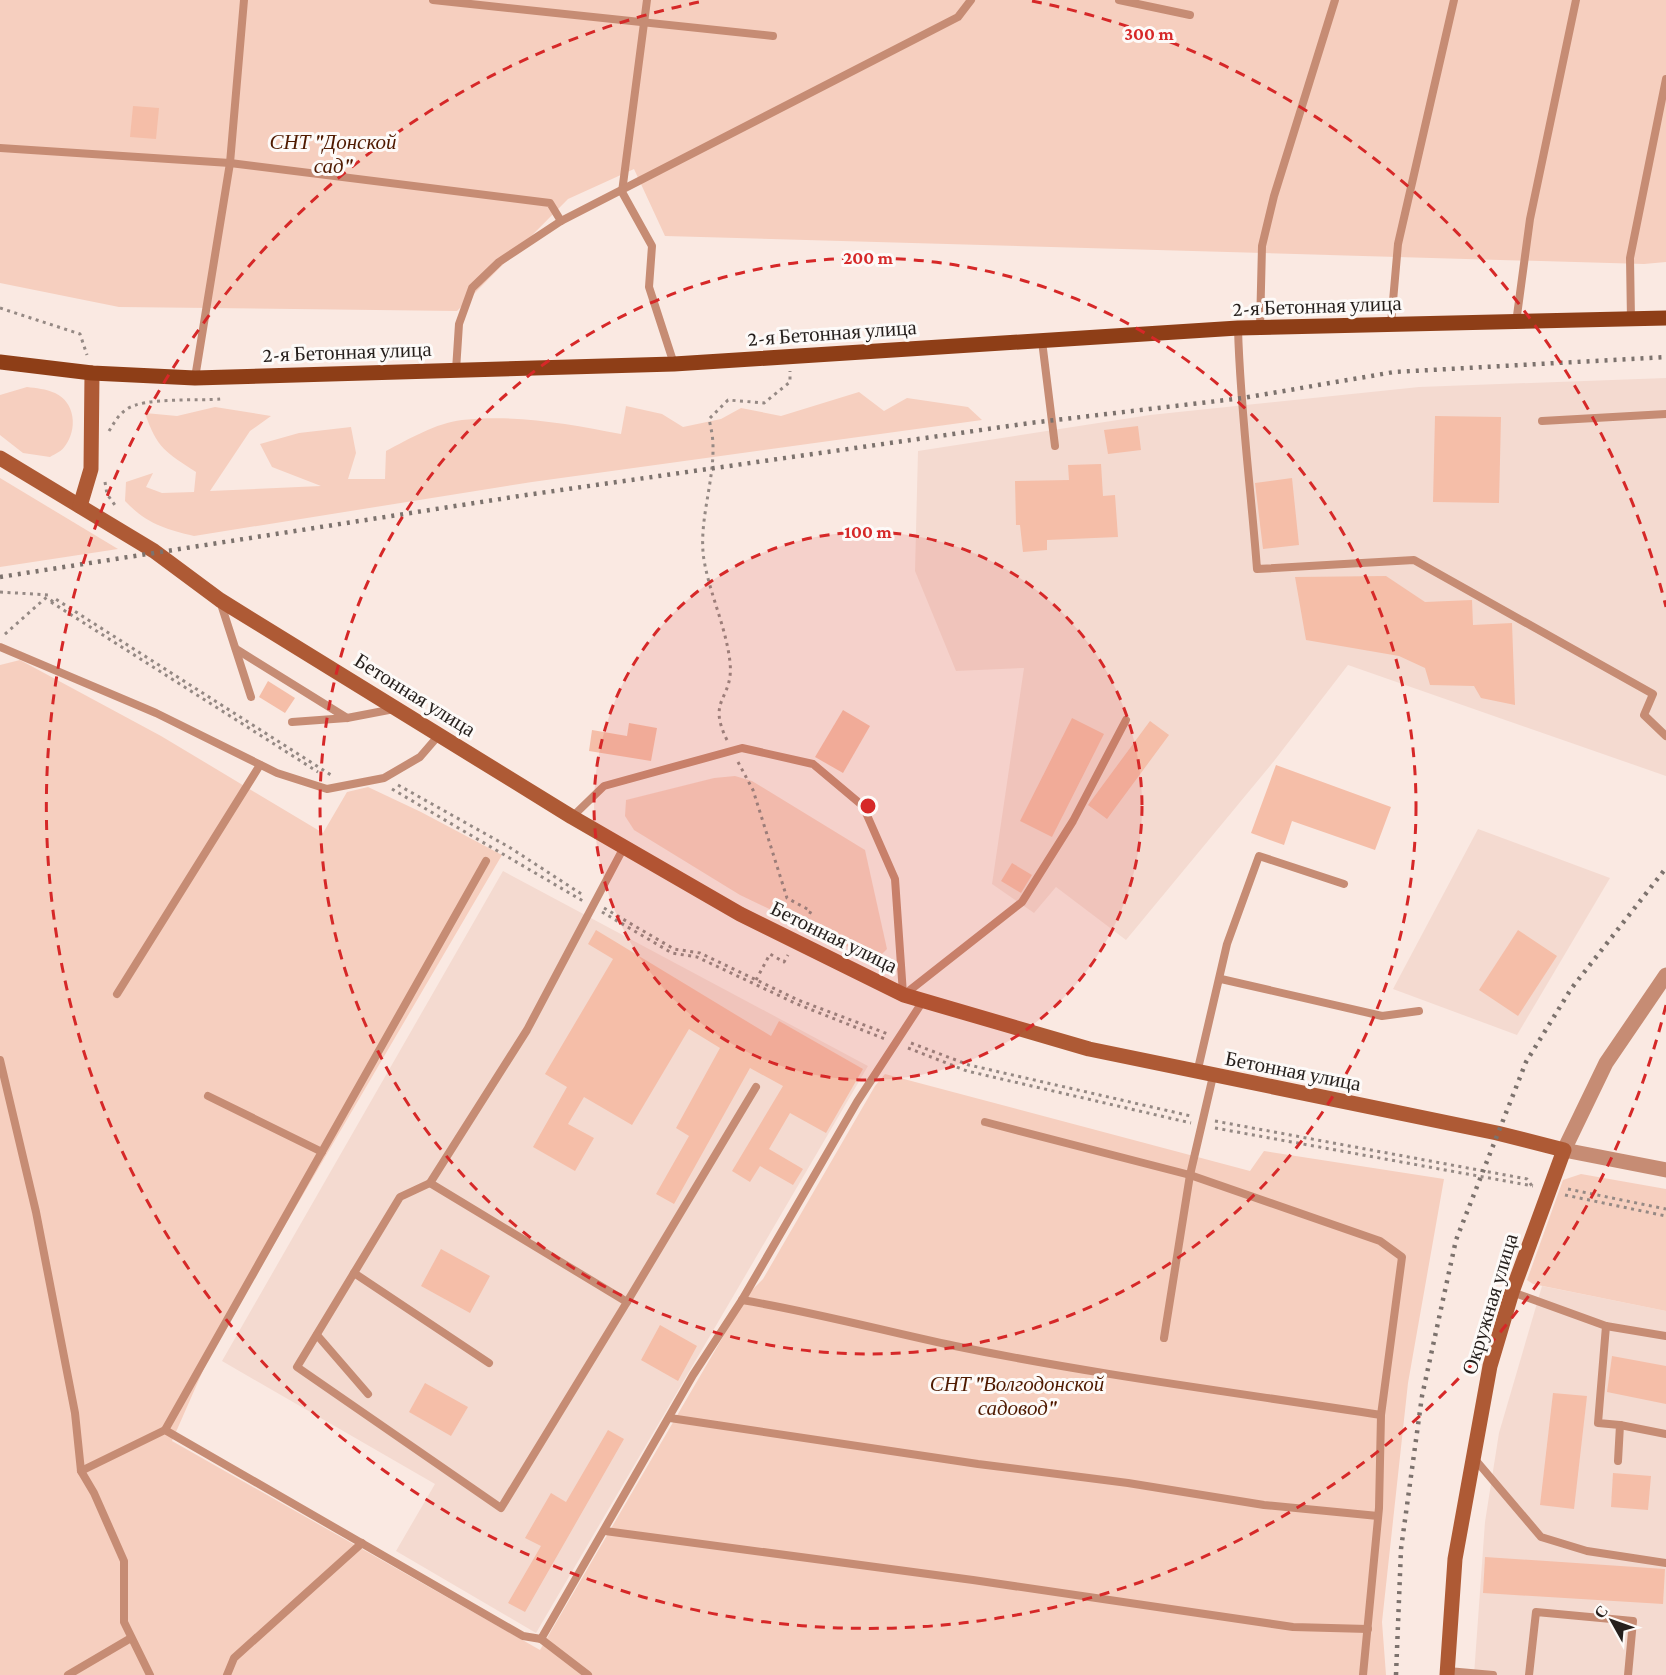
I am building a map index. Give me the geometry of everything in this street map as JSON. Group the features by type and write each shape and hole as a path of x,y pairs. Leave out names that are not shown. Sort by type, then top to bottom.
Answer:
{"main road":[{"name":"2-я Бетонная улица","path":"0,362 92,373 195,378 674,364 1238,328 1631,321 1666,318"},
{"path":"80,506 92,469 92,373"},
{"name":"Бетонная улица","path":"0,458 154,551 220,600 572,817 795,943 904,995 1089,1049 1497,1133 1564,1150"},
{"name":"Окружная улица","path":"1448,1673 1455,1559 1490,1366 1512,1292 1564,1150"}],"street":[{"name":"Окружная улица","path":"1564,1150 1606,1063 1666,975"},
{"name":"Бетонная улица","path":"1564,1150 1666,1170"}],"lane":[{"path":"195,378 230,164 244,0"},
{"path":"433,0 773,36"},
{"path":"647,0 622,192 652,246 649,287 674,364"},
{"path":"456,370 459,324 472,288 500,262 561,222 958,17 971,0"},
{"path":"1119,0 1190,15"},
{"path":"1260,328 1264,236 1274,196 1335,0"},
{"path":"1391,324 1398,244 1454,0"},
{"path":"1516,322 1530,219 1576,0"},
{"path":"1631,321 1630,258 1666,79"},
{"path":"0,148 230,164 550,203 561,222"},
{"path":"1238,328 1239,379 1244,406 1257,569 1414,560 1653,694 1644,715 1666,736"},
{"path":"1042,341 1055,446"},
{"path":"1542,421 1666,414"},
{"path":"220,600 251,697"},
{"path":"0,647 156,713 277,773 327,789 384,778 420,757 439,735"},
{"path":"236,649 347,718"},
{"path":"292,722 347,718 398,709"},
{"path":"904,995 1022,902 1072,821 1126,720"},
{"path":"572,817 604,786 742,748 813,764 863,807 895,879 904,995"},
{"path":"117,994 260,765"},
{"path":"624,847 527,1030 430,1183 400,1197 297,1367 501,1508 756,1087"},
{"path":"1197,1073 1221,979 1227,944 1259,856 1344,884"},
{"path":"81,1471 165,1430 486,861"},
{"path":"1221,979 1382,1016 1419,1011"},
{"path":"541,1639 693,1375 742,1300 857,1101 924,1001"},
{"path":"0,1060 36,1212 75,1413 81,1471 94,1493 123,1561 124,1622 150,1675"},
{"path":"1164,1338 1190,1175 1213,1076"},
{"path":"208,1096 322,1152"},
{"path":"985,1122 1190,1175 1380,1241 1402,1257 1381,1415 1378,1516 1363,1675"},
{"path":"430,1183 627,1302"},
{"path":"354,1274 489,1363"},
{"path":"1512,1292 1606,1326 1666,1336"},
{"path":"742,1300 816,1312 978,1350 1381,1415"},
{"path":"1606,1326 1598,1423 1666,1434"},
{"path":"317,1335 368,1394"},
{"path":"670,1418 978,1464 1128,1483 1264,1505 1378,1516"},
{"path":"1618,1461 1620,1425"},
{"path":"165,1430 523,1636 541,1639 588,1675"},
{"path":"1473,1456 1541,1537 1587,1551 1666,1563"},
{"path":"605,1531 624,1531 1293,1627 1368,1629"},
{"path":"227,1675 234,1658 362,1543"},
{"path":"1529,1675 1536,1612 1633,1621 1628,1675"},
{"path":"68,1675 132,1638"},
{"path":"1448,1673 1493,1675"}],"path":[{"path":"0,308 80,334 92,373"},
{"path":"728,741 717,721 718,705 728,689 730,664 722,624 704,559 713,446 709,419 728,400 764,403 790,382"},
{"path":"106,435 117,417 129,407 150,403 221,399"},
{"path":"104,470 107,494 118,509"},
{"path":"0,592 49,595 333,776"},
{"path":"0,638 49,595"},
{"path":"54,598 51,602 332,781"},
{"path":"738,761 753,790 787,898 811,911 784,962 770,954 756,980"},
{"path":"391,789 672,953 697,957 797,1004 967,1071 1202,1125 1532,1186 1527,1179"},
{"path":"1570,1188 1666,1209"},
{"path":"1562,1194 1666,1216"}],"shaded area":[{"path":"1666,378 1666,776 1348,665 1274,761 1126,940 1056,887 1034,913 992,884 1024,668 956,671 915,571 918,451 1150,415 1419,387"},
{"path":"1478,829 1610,878 1517,1035 1393,989"},
{"path":"503,871 868,1066 536,1633 396,1551 435,1484 222,1361"},
{"path":"1542,1286 1666,1311 1666,1675 1474,1675 1485,1522 1499,1433"}],"green space":[{"name":"СНТ \"Донской сад\"","path":"0,0 1666,0 1666,262 1644,264 665,236 634,169 568,199 457,311 119,307 0,283"},
{"path":"27,387 55,393 62,397 70,409 72,432 65,446 50,457 23,453 0,435 0,395"},
{"path":"859,392 884,411 907,398 968,407 982,420 532,482 194,536 174,531 148,520 125,501 126,482 153,473 146,487 162,493 194,492 196,472 164,449 154,435 145,413 177,416 215,407 271,416 250,431 210,491 321,486 272,467 260,444 299,433 351,427 356,453 348,479 385,479 386,451 442,424 462,420 522,419 621,434 626,406 662,414 683,427 721,419 741,408 781,416"},
{"path":"0,478 118,549 0,567"},
{"name":"СНТ \"Волгодонской садовод\"","path":"20,660 161,736 323,833 347,792 368,787 502,855 212,1350 172,1441 540,1650 748,1294 763,1279 875,1086 885,1074 1250,1171 1264,1151 1444,1179 1408,1383 1382,1622 1386,1675 0,1675 0,665"},
{"path":"735,776 752,781 865,850 887,949 876,960 740,895 634,830 625,816 626,800 714,778"},
{"path":"1581,1174 1666,1189 1666,1311 1533,1284 1527,1280 1563,1180"}],"building":[{"path":"133,106 159,108 156,139 130,137"},
{"path":"1435,416 1501,417 1499,503 1433,502"},
{"path":"1138,426 1141,450 1108,454 1104,430"},
{"path":"1101,464 1103,496 1115,495 1118,537 1047,540 1047,550 1023,552 1020,525 1016,525 1015,481 1069,480 1068,465"},
{"path":"1292,478 1299,545 1263,549 1255,483"},
{"path":"1386,576 1425,602 1472,600 1473,625 1512,623 1515,705 1481,698 1474,686 1430,685 1425,668 1399,656 1306,640 1295,577"},
{"path":"268,681 295,698 285,713 259,697"},
{"path":"843,710 870,726 843,773 815,757"},
{"path":"1072,718 1104,734 1052,837 1020,821"},
{"path":"1150,721 1169,735 1107,819 1088,805"},
{"path":"629,723 657,728 651,761 589,751 592,730 627,736"},
{"path":"1276,765 1391,807 1375,850 1292,821 1284,845 1251,833"},
{"path":"1012,863 1032,875 1021,893 1001,881"},
{"path":"596,930 771,1036 779,1021 863,1069 826,1133 790,1113 769,1149 803,1169 793,1185 760,1166 750,1182 732,1171 783,1086 750,1068 674,1204 656,1194 689,1136 676,1128 720,1048 689,1029 632,1125 584,1097 568,1124 594,1138 575,1171 533,1147 567,1087 545,1074 613,959 588,944"},
{"path":"1518,930 1557,956 1518,1016 1479,990"},
{"path":"441,1249 490,1276 470,1313 421,1286"},
{"path":"660,1325 697,1346 678,1381 641,1360"},
{"path":"1612,1356 1666,1366 1666,1404 1607,1392"},
{"path":"425,1383 468,1407 451,1436 409,1412"},
{"path":"1553,1393 1587,1396 1574,1509 1540,1505"},
{"path":"608,1430 624,1439 525,1612 508,1603 541,1546 525,1538 551,1493 566,1502"},
{"path":"1613,1473 1651,1476 1648,1510 1611,1507"},
{"path":"1485,1557 1665,1569 1663,1604 1483,1593"}],"railway":[{"path":"0,577 526,495 1030,423 1243,398 1394,372 1666,357"},
{"path":"1396,1675 1401,1549 1422,1396 1456,1240 1526,1062 1571,989 1666,868"}]}
